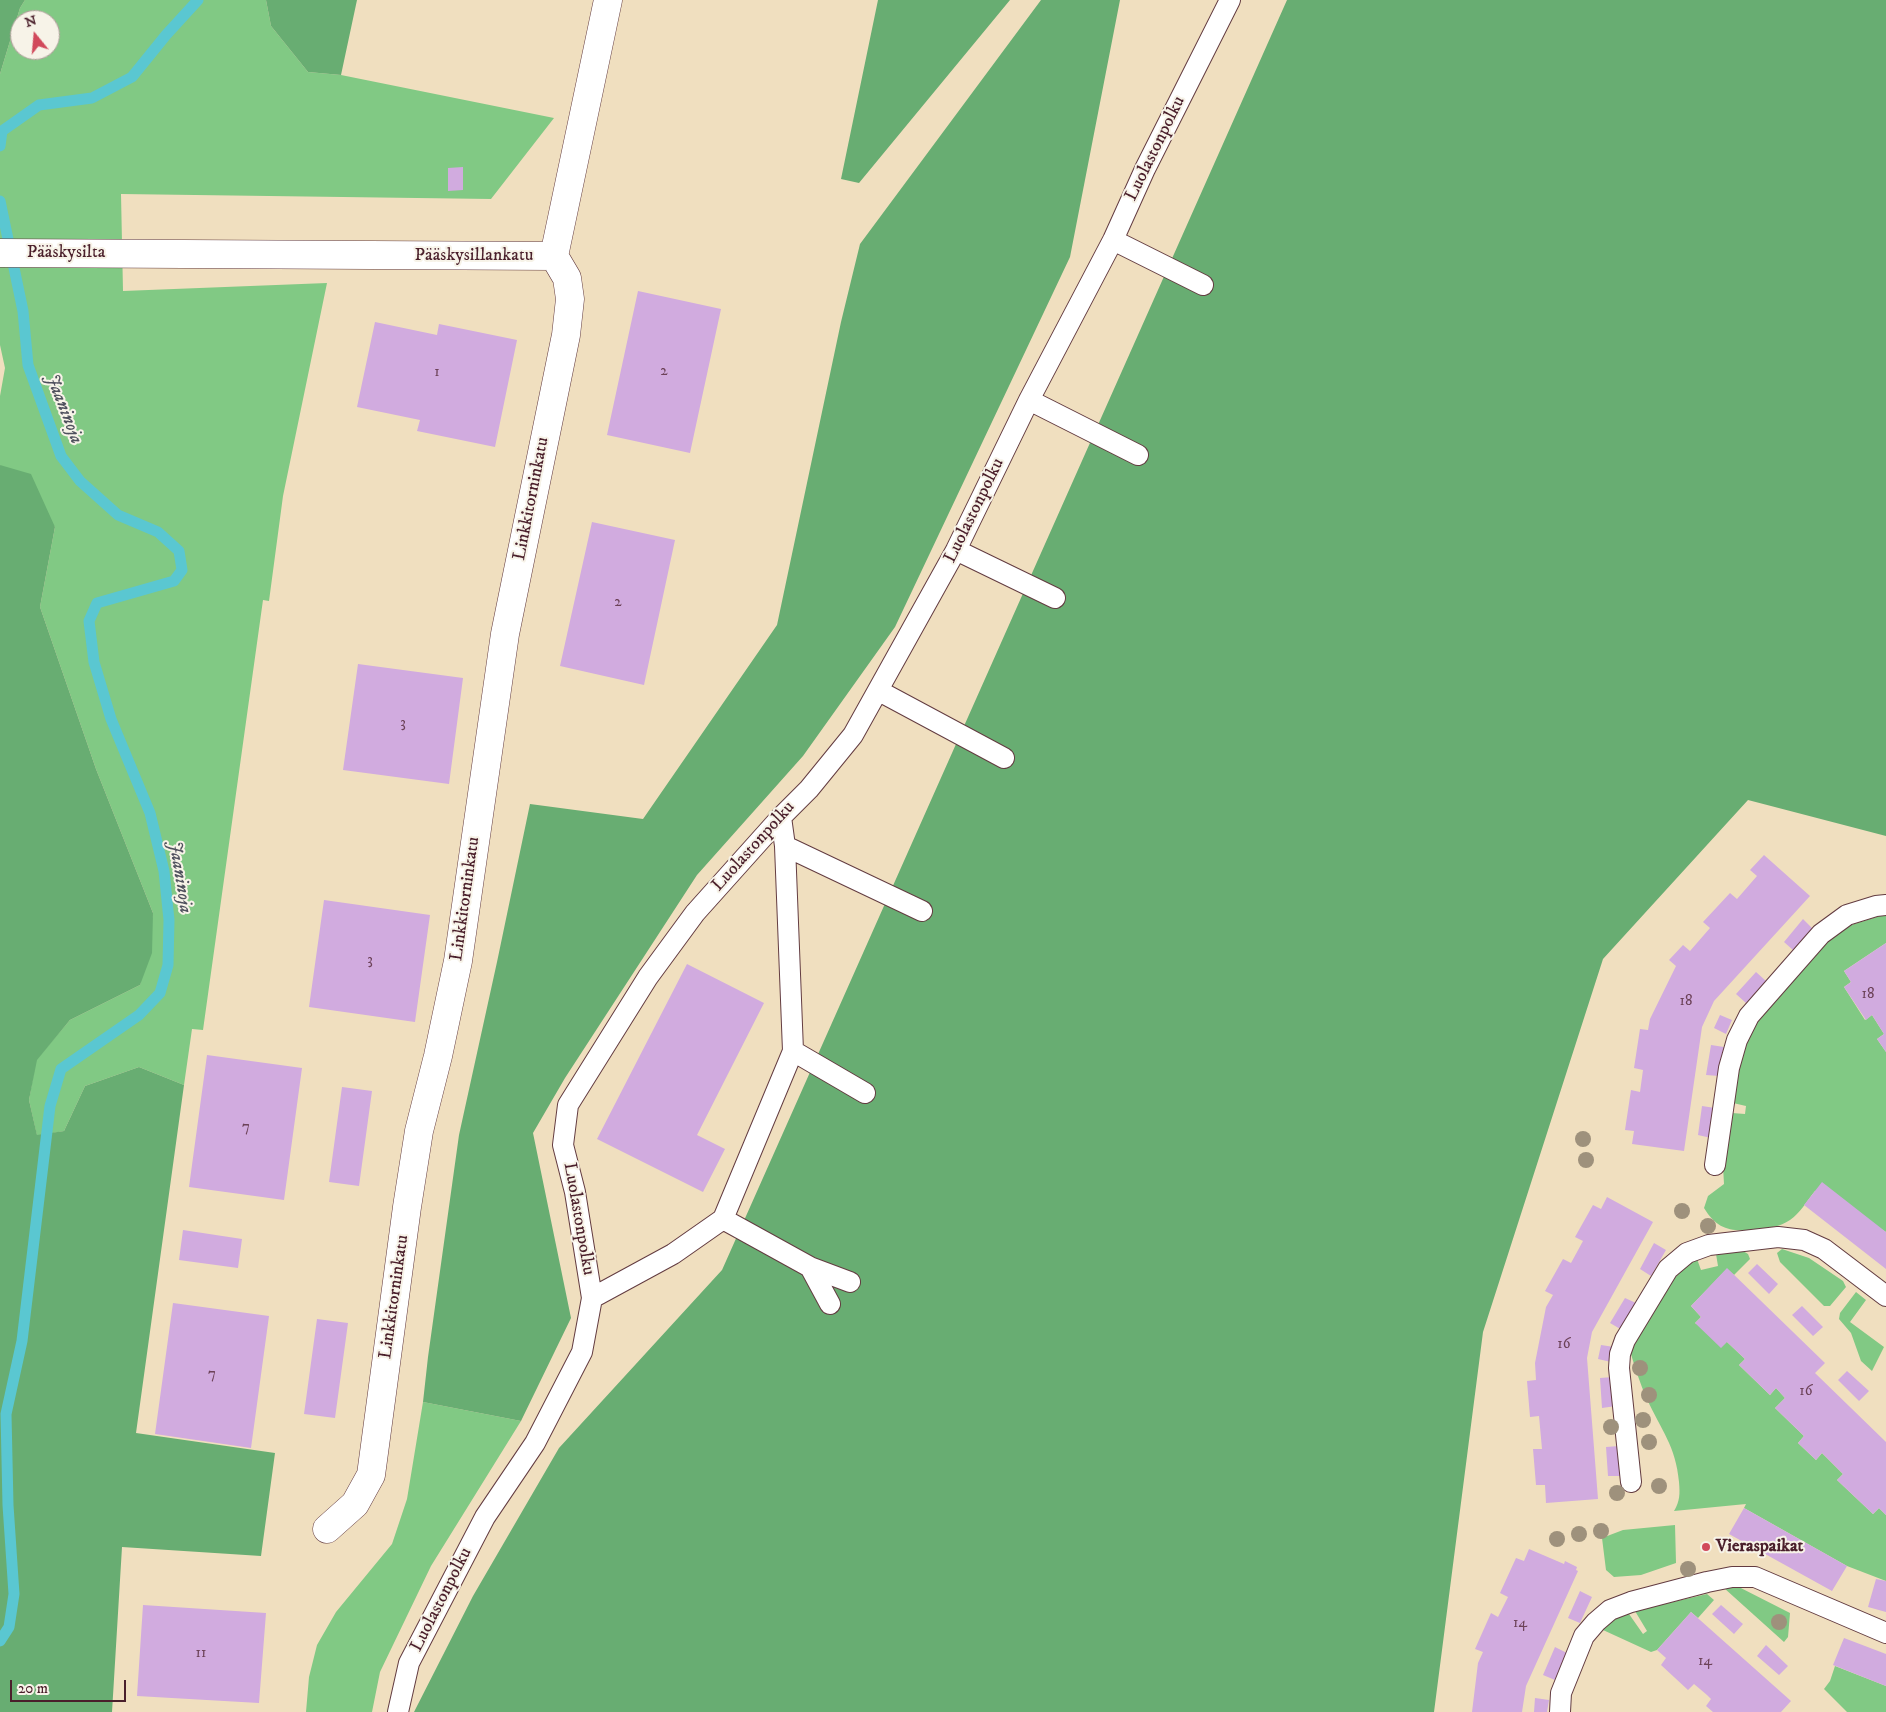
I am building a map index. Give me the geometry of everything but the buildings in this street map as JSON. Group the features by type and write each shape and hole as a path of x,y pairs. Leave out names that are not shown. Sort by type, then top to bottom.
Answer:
{"street":[{"name":"Pääskysillankatu","path":"132,253 554,256 608,0"},
{"name":"Pääskysilta","path":"0,253 132,253"},
{"name":"Linkkitorninkatu","path":"327,1529 355,1504 371,1475 419,1131 438,1056 458,960 505,634 566,335 570,299 566,278 554,256"}],"lane":[{"name":"Luolastonpolku","path":"398,1712 409,1663 485,1517 535,1443 582,1352 592,1298 575,1192 563,1145 568,1105 648,977 695,913 780,817 808,789 853,735 956,550 1029,400 1114,240 1145,170 1230,0"},
{"path":"1114,240 1203,285"},
{"path":"1029,400 1138,455"},
{"path":"956,550 1055,598"},
{"path":"879,691 1004,758"},
{"path":"592,1298 673,1254 723,1219 793,1051 785,846 780,817"},
{"path":"785,846 922,911"},
{"path":"1715,1165 1729,1068 1737,1040 1749,1016 1821,934 1847,915 1876,906 1886,905"},
{"path":"793,1051 865,1093"},
{"path":"723,1219 810,1267 850,1282"},
{"path":"1630,1482 1619,1368 1620,1354 1625,1340 1668,1269 1687,1253 1709,1245 1743,1240 1778,1237 1804,1240 1824,1249 1886,1296"},
{"path":"810,1267 830,1304"},
{"path":"1560,1712 1561,1693 1572,1664 1584,1636 1596,1622 1610,1610 1631,1602 1707,1582 1732,1577 1755,1577 1886,1633"}],"green space":[{"path":"0,0 25,0 19,10 10,10 10,41 0,74"},
{"path":"25,0 266,0 271,26 308,72 341,75 554,118 491,199 121,194 123,291 327,283 283,496 269,601 263,600 203,1030 192,1029 184,1085 139,1067 85,1086 64,1131 37,1136 29,1100 36,1060 70,1020 140,985 153,913 96,769 40,607 55,527 0,465 0,396 5,368 0,345 0,74 10,41 10,60 60,60 60,10 19,10"},
{"path":"266,0 357,0 341,75 308,72 271,26"},
{"path":"878,0 1010,0 859,183 841,179"},
{"path":"1041,0 1120,0 1070,257 895,627 803,756 697,875 565,1078 533,1133 571,1318 521,1421 423,1402 459,1135 530,804 643,819 777,625 841,322 860,244"},
{"path":"1287,0 1886,0 1886,836 1748,800 1603,959 1483,1332 1434,1712 414,1712 473,1596 559,1448 722,1270"},
{"path":"0,465 31,474 55,527 40,607 96,769 153,913 152,953 140,985 70,1020 37,1060 29,1100 37,1135 64,1131 85,1086 139,1067 184,1085 136,1433 275,1453 261,1556 122,1547 112,1712 0,1712"},
{"path":"1886,914 1886,943 1844,971 1851,982 1844,987 1865,1020 1872,1015 1884,1034 1877,1039 1886,1052 1886,1232 1815,1191 1797,1214 1782,1224 1770,1228 1748,1230 1733,1230 1721,1226 1709,1216 1704,1208 1708,1196 1724,1184 1723,1166 1732,1113 1745,1114 1746,1106 1733,1103 1739,1062 1745,1042 1759,1015 1824,943 1848,926"},
{"path":"1782,1249 1809,1258 1843,1281 1846,1287 1830,1306 1824,1306 1780,1262 1777,1253"},
{"path":"1743,1251 1748,1254 1750,1259 1734,1275 1727,1269 1691,1306 1701,1317 1695,1323 1727,1342 1745,1359 1739,1365 1770,1395 1776,1388 1785,1398 1775,1408 1804,1436 1798,1443 1816,1460 1822,1453 1843,1474 1837,1480 1873,1514 1879,1508 1886,1515 1886,1581 1847,1566 1744,1508 1746,1504 1674,1511 1679,1494 1675,1458 1644,1393 1630,1351 1677,1271 1697,1259 1701,1270 1718,1266 1716,1254"},
{"path":"1856,1292 1866,1300 1850,1322 1884,1347 1872,1371 1861,1361 1851,1333 1839,1319 1840,1313"},
{"path":"423,1402 521,1421 431,1566 380,1672 372,1712 306,1712 309,1677 317,1645 336,1612 392,1544 407,1499"},
{"path":"1675,1525 1676,1563 1641,1575 1614,1577 1606,1570 1602,1538 1623,1530"},
{"path":"1729,1582 1790,1613 1788,1637 1784,1642 1724,1588"},
{"path":"1707,1594 1714,1600 1698,1618 1691,1612 1657,1650 1651,1652 1603,1630 1607,1624 1626,1613 1629,1614 1643,1634 1647,1631 1635,1611"},
{"path":"1835,1666 1886,1686 1886,1712 1847,1712 1824,1689 1830,1681"}],"waterway":[{"name":"Jaaninoja","path":"0,146 2,131 39,105 92,98 132,77 166,35 198,0"},
{"name":"Jaaninoja","path":"0,201 23,311 28,365 61,456 80,481 118,515 158,532 179,551 182,570 174,581 97,603 89,621 94,662 111,719 150,813 164,871 169,920 168,965 160,993 139,1015 61,1069 50,1106 22,1341 6,1414 8,1505 14,1594 9,1627 0,1641"}],"place":[{"name":"Vieraspaikat","path":"1706,1547"}]}
